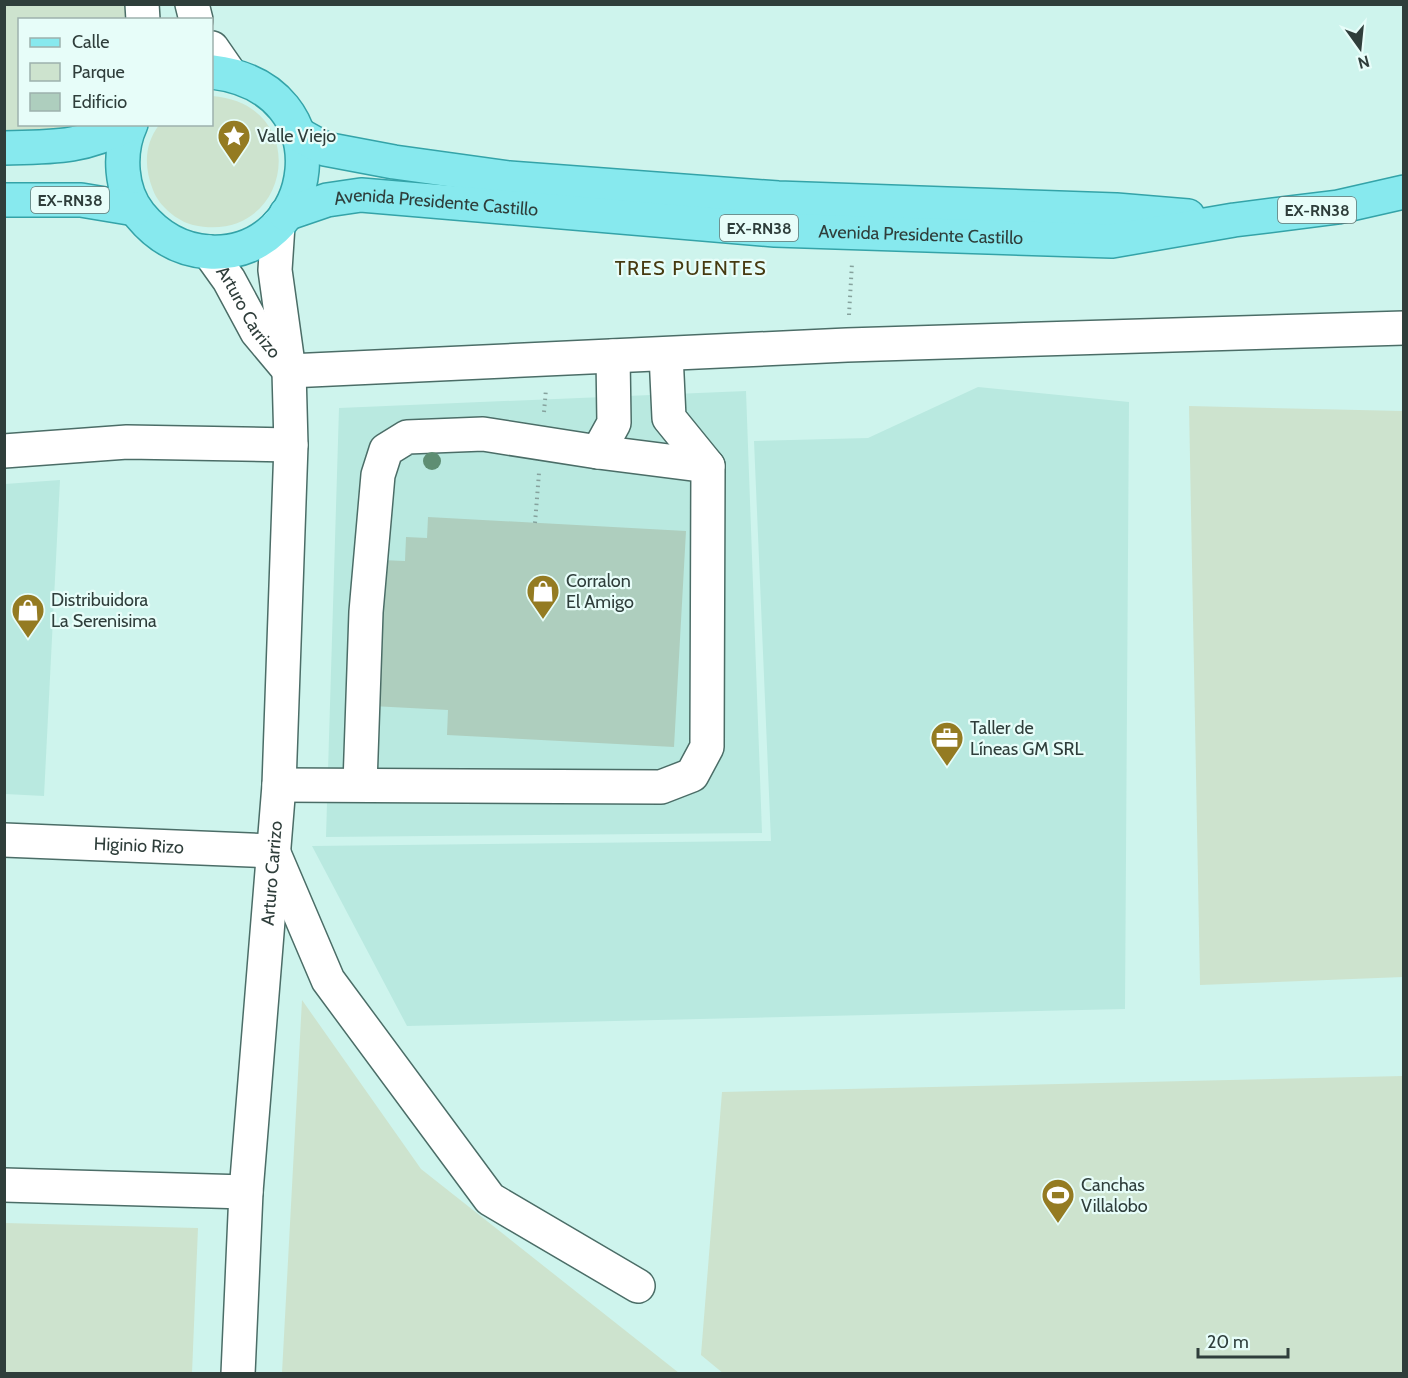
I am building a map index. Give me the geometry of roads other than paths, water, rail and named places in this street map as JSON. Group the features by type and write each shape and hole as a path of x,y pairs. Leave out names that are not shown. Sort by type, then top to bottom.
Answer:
{"main road":[{"name":"EX-RN38","path":"130,126 122,158 125,185 135,209 152,230 175,244 209,252 240,248 260,239 282,219 300,187 303,160 298,134 294,122 281,103 261,86 221,73"},
{"name":"EX-RN38","path":"4,148 64,147 98,140 127,126"},
{"name":"Avenida Presidente Castillo","path":"298,134 325,149 394,162 509,178 778,198 1116,210 1234,220"},
{"name":"Avenida Presidente Castillo","path":"282,219 327,200 361,195 775,230 1112,241 1234,220 1338,207 1404,192"},
{"name":"EX-RN38","path":"4,200 81,200 135,209"}],"street":[{"path":"213,51 221,73"},
{"name":"Arturo Carrizo","path":"238,1374 246,1192 279,785 291,445 290,371 276,270 282,219"},
{"name":"Arturo Carrizo","path":"209,252 229,280 257,332 290,371"},
{"path":"290,371 847,345 1404,328"},
{"path":"279,785 661,787 692,775 707,747 708,466 669,418 666,354"},
{"path":"598,452 614,423 614,356"},
{"path":"360,784 366,612 378,475 386,450 407,437 483,434 708,466"},
{"path":"4,451 127,442 291,445"},
{"name":"Higinio Rizo","path":"4,840 273,851"},
{"path":"273,851 328,980 490,1199 638,1286"},
{"path":"4,1185 246,1192"}],"place":[{"name":"Valle Viejo","path":"234,165"},
{"name":"Corralon El Amigo","path":"543,620"},
{"name":"Distribuidora La Serenisima","path":"28,639"},
{"name":"Taller de Líneas GM SRL","path":"947,767"},
{"name":"Canchas Villalobo","path":"1058,1224"}],"district":[{"name":"TRES PUENTES","path":"691,268"}]}
